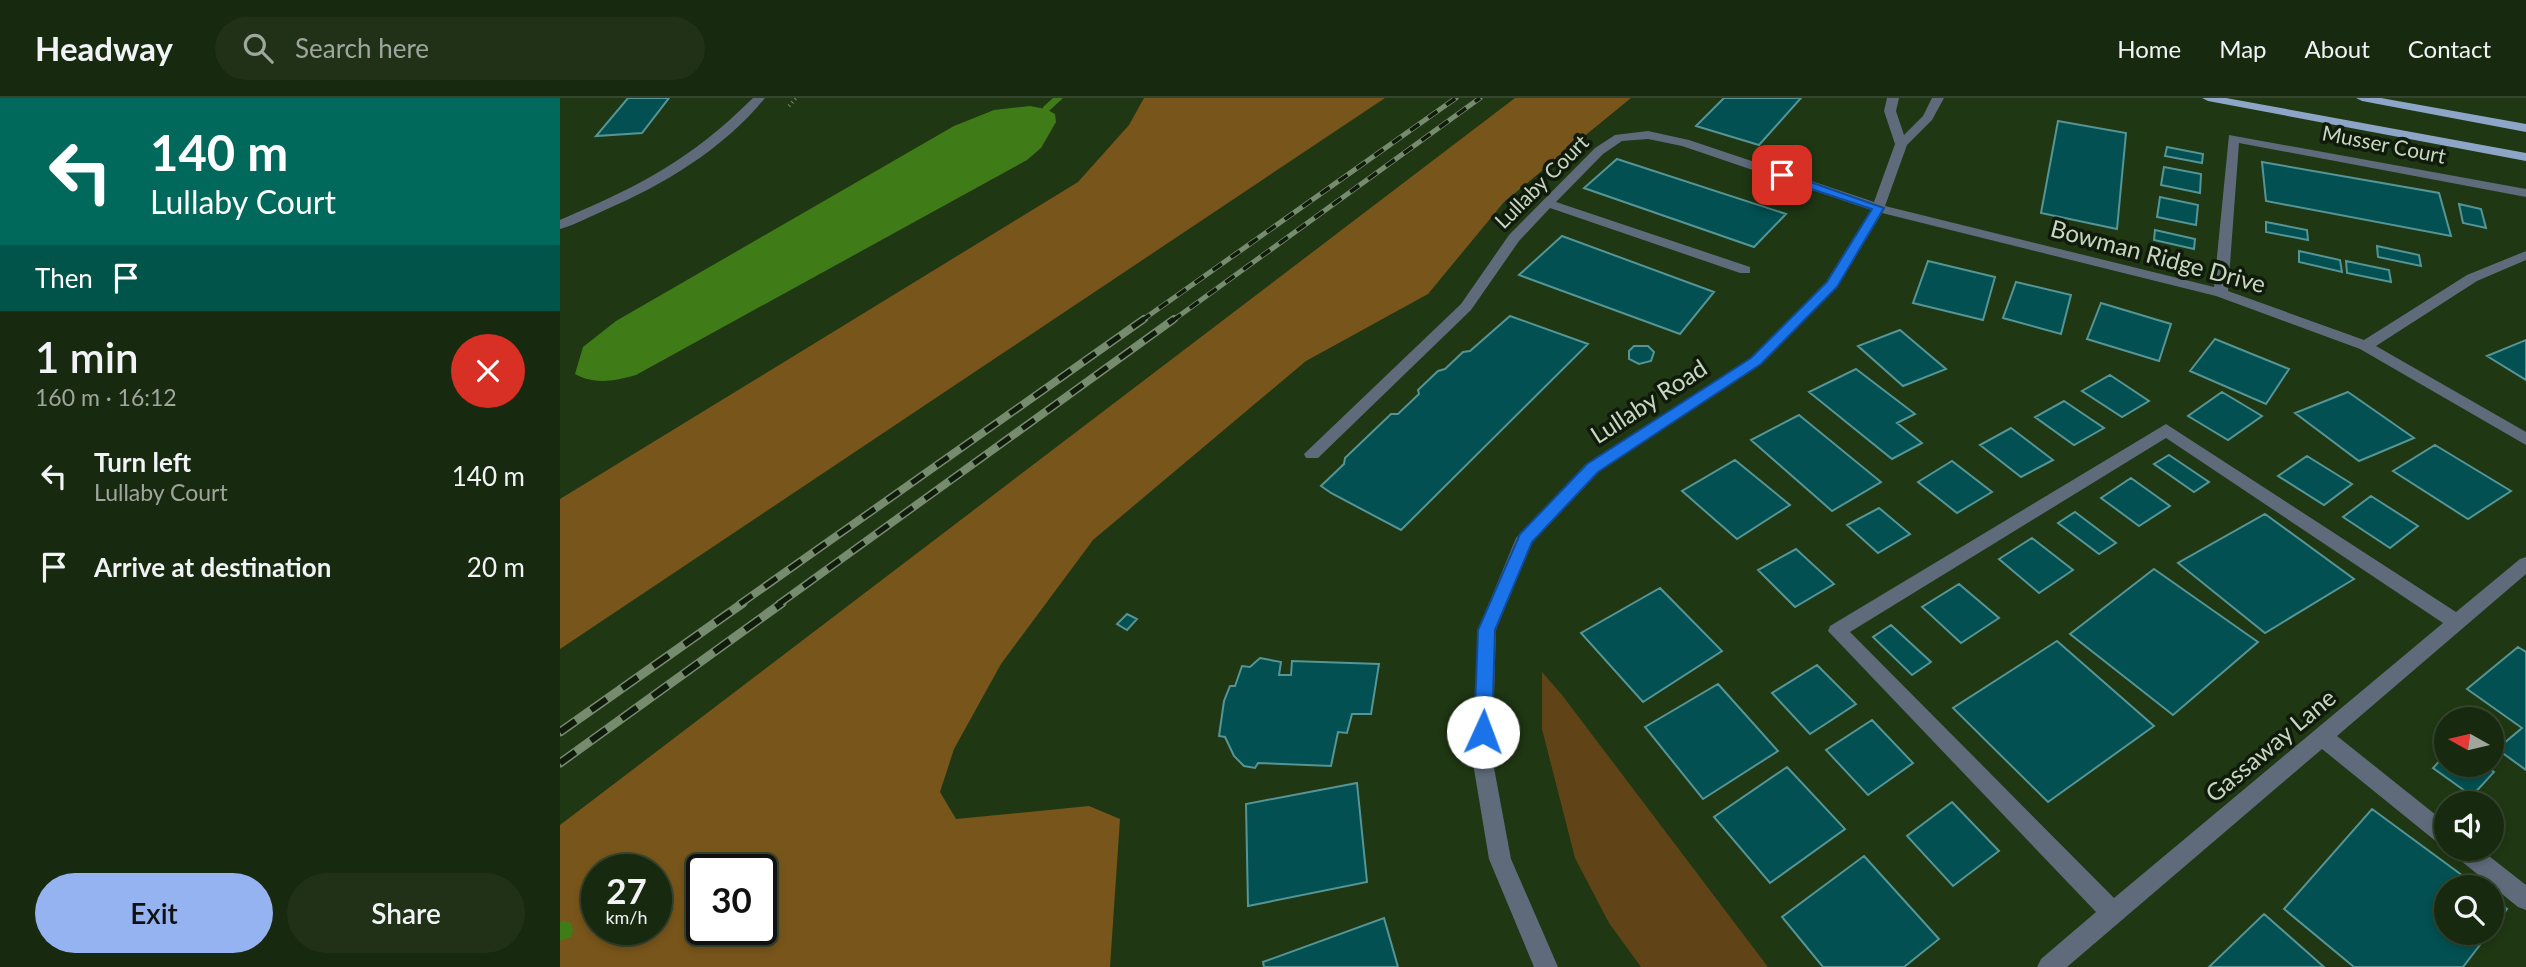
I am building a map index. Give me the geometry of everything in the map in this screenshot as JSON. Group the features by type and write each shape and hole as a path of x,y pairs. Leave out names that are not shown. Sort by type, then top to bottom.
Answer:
{"main road":[{"path":"2208,98 2526,157"},
{"path":"2362,98 2526,128"}],"street":[{"path":"560,225 631,193 685,163 724,133 759,98"},
{"path":"1893,98 1891,111 1901,144"},
{"name":"Lullaby Road","path":"1546,967 1500,859 1482,757 1486,630 1525,538 1592,468 1756,361 1832,284 1878,208 1901,144 1928,118 1938,98"},
{"name":"Lullaby Court","path":"1312,454 1466,307 1514,238 1599,151 1619,138 1648,135 1685,143 1878,208"},
{"name":"Musser Court","path":"2221,293 2233,138 2526,193"},
{"path":"1547,203 1745,270"},
{"name":"Bowman Ridge Drive","path":"1878,208 2221,293 2365,346 2526,439"},
{"path":"2365,346 2472,278 2526,256"},
{"path":"2113,913 1837,631 2166,430 2457,623"},
{"name":"Gassaway Lane","path":"2049,967 2526,564"},
{"path":"2322,737 2434,826"},
{"path":"2478,861 2526,899"}],"shaded area":[{"path":"1144,98 1385,98 560,649 560,499 1078,182 1129,125"},
{"path":"1515,98 1631,98 1504,202 1428,294 1306,361 1093,540 1001,664 954,749 940,792 956,819 1089,806 1120,819 1110,967 560,967 560,825"},
{"path":"1030,106 1055,114 1056,122 1041,148 1027,160 636,375 605,381 590,380 575,374 583,347 616,321 954,126 994,110"},
{"path":"1542,672 1768,967 1641,967 1609,923 1575,858 1542,729"}],"building":[{"path":"628,98 669,98 642,133 596,136"},
{"path":"1724,98 1801,98 1759,145 1696,126"},
{"path":"2058,121 2126,133 2117,229 2041,213"},
{"path":"2167,147 2203,154 2202,163 2165,156"},
{"path":"1617,159 1786,214 1754,247 1584,188"},
{"path":"2262,162 2439,193 2451,236 2266,201"},
{"path":"2164,167 2201,174 2200,193 2161,185"},
{"path":"2160,197 2198,205 2196,225 2157,217"},
{"path":"2459,204 2481,209 2486,228 2463,223"},
{"path":"2266,222 2307,230 2308,240 2266,232"},
{"path":"2155,230 2195,239 2194,249 2154,240"},
{"path":"1562,236 1714,292 1680,334 1519,275"},
{"path":"2377,246 2419,255 2421,266 2378,257"},
{"path":"2299,251 2340,260 2342,272 2299,262"},
{"path":"1928,261 1995,277 1983,320 1913,303"},
{"path":"2346,261 2389,270 2391,282 2347,273"},
{"path":"2016,282 2071,295 2061,334 2003,318"},
{"path":"2101,303 2171,324 2159,361 2087,339"},
{"path":"1510,316 1588,344 1401,530 1321,486 1344,464 1345,458 1391,414 1398,414 1438,371 1445,369 1463,352 1470,351"},
{"path":"1900,330 1946,369 1903,386 1858,346"},
{"path":"2215,339 2289,369 2266,404 2190,371"},
{"path":"2526,340 2526,380 2487,356"},
{"path":"1634,346 1648,346 1654,352 1651,361 1639,364 1629,359 1629,351"},
{"path":"1856,369 1915,414 1897,423 1922,443 1892,459 1809,392"},
{"path":"2110,375 2149,401 2122,417 2082,391"},
{"path":"2222,392 2262,416 2228,440 2188,416"},
{"path":"2348,392 2414,438 2359,461 2295,413"},
{"path":"2064,401 2104,428 2074,445 2035,417"},
{"path":"1799,415 1881,482 1832,511 1751,440"},
{"path":"2011,428 2053,460 2021,477 1980,445"},
{"path":"2435,445 2511,491 2468,519 2393,471"},
{"path":"2169,455 2209,482 2194,492 2154,464"},
{"path":"2307,456 2352,484 2324,505 2278,476"},
{"path":"1735,460 1790,505 1737,539 1682,491"},
{"path":"1952,461 1992,492 1957,513 1918,482"},
{"path":"2131,478 2170,506 2139,526 2101,498"},
{"path":"2371,496 2418,526 2390,548 2343,517"},
{"path":"1879,508 1910,534 1878,553 1847,525"},
{"path":"2075,512 2116,543 2099,554 2058,523"},
{"path":"2265,514 2354,579 2265,633 2178,563"},
{"path":"2032,538 2073,570 2039,593 1999,559"},
{"path":"1796,549 1834,584 1795,607 1758,570"},
{"path":"2154,569 2258,642 2173,715 2070,634"},
{"path":"1959,584 1999,618 1961,643 1922,607"},
{"path":"1660,588 1722,651 1643,702 1581,633"},
{"path":"1127,614 1137,619 1127,630 1117,624"},
{"path":"1891,625 1931,662 1912,675 1873,637"},
{"path":"2057,641 2154,726 2048,802 1953,708"},
{"path":"2518,647 2526,652 2526,770 2504,754 2504,743 2522,728 2504,715 2504,707 2492,707 2467,689"},
{"path":"1260,658 1281,662 1279,675 1291,675 1292,661 1379,664 1371,714 1352,714 1347,733 1338,732 1331,766 1258,763 1255,768 1244,766 1234,756 1225,737 1219,736 1224,701 1230,686 1235,686 1242,666 1250,667"},
{"path":"1817,665 1856,704 1810,734 1772,693"},
{"path":"1718,684 1778,751 1703,799 1645,727"},
{"path":"1872,720 1913,763 1868,795 1826,750"},
{"path":"1787,767 1845,829 1770,883 1714,817"},
{"path":"2446,777 2489,777 2477,791 2465,791"},
{"path":"1357,783 1367,882 1248,906 1246,804"},
{"path":"1952,802 1999,851 1953,886 1907,836"},
{"path":"2372,809 2434,855 2434,861 2443,861 2462,875 2434,875 2434,945 2480,945 2463,967 2354,967 2284,909"},
{"path":"1864,856 1939,939 1904,967 1823,967 1782,917"},
{"path":"2264,914 2324,967 2209,967"},
{"path":"1384,918 1398,967 1264,967 1263,962"}],"waterway":[{"path":"1046,109 1058,98"},
{"path":"560,932 564,930"}],"railway":[{"path":"1141,321 1456,98"},
{"path":"1172,321 1480,98"},
{"path":"740,604 1144,319"},
{"path":"779,604 1174,319"},
{"path":"560,732 743,603"},
{"path":"560,763 782,603"}],"route":[{"path":"1483,732 1486,630 1525,538 1592,468 1756,361 1832,284 1878,208 1782,175"}]}
